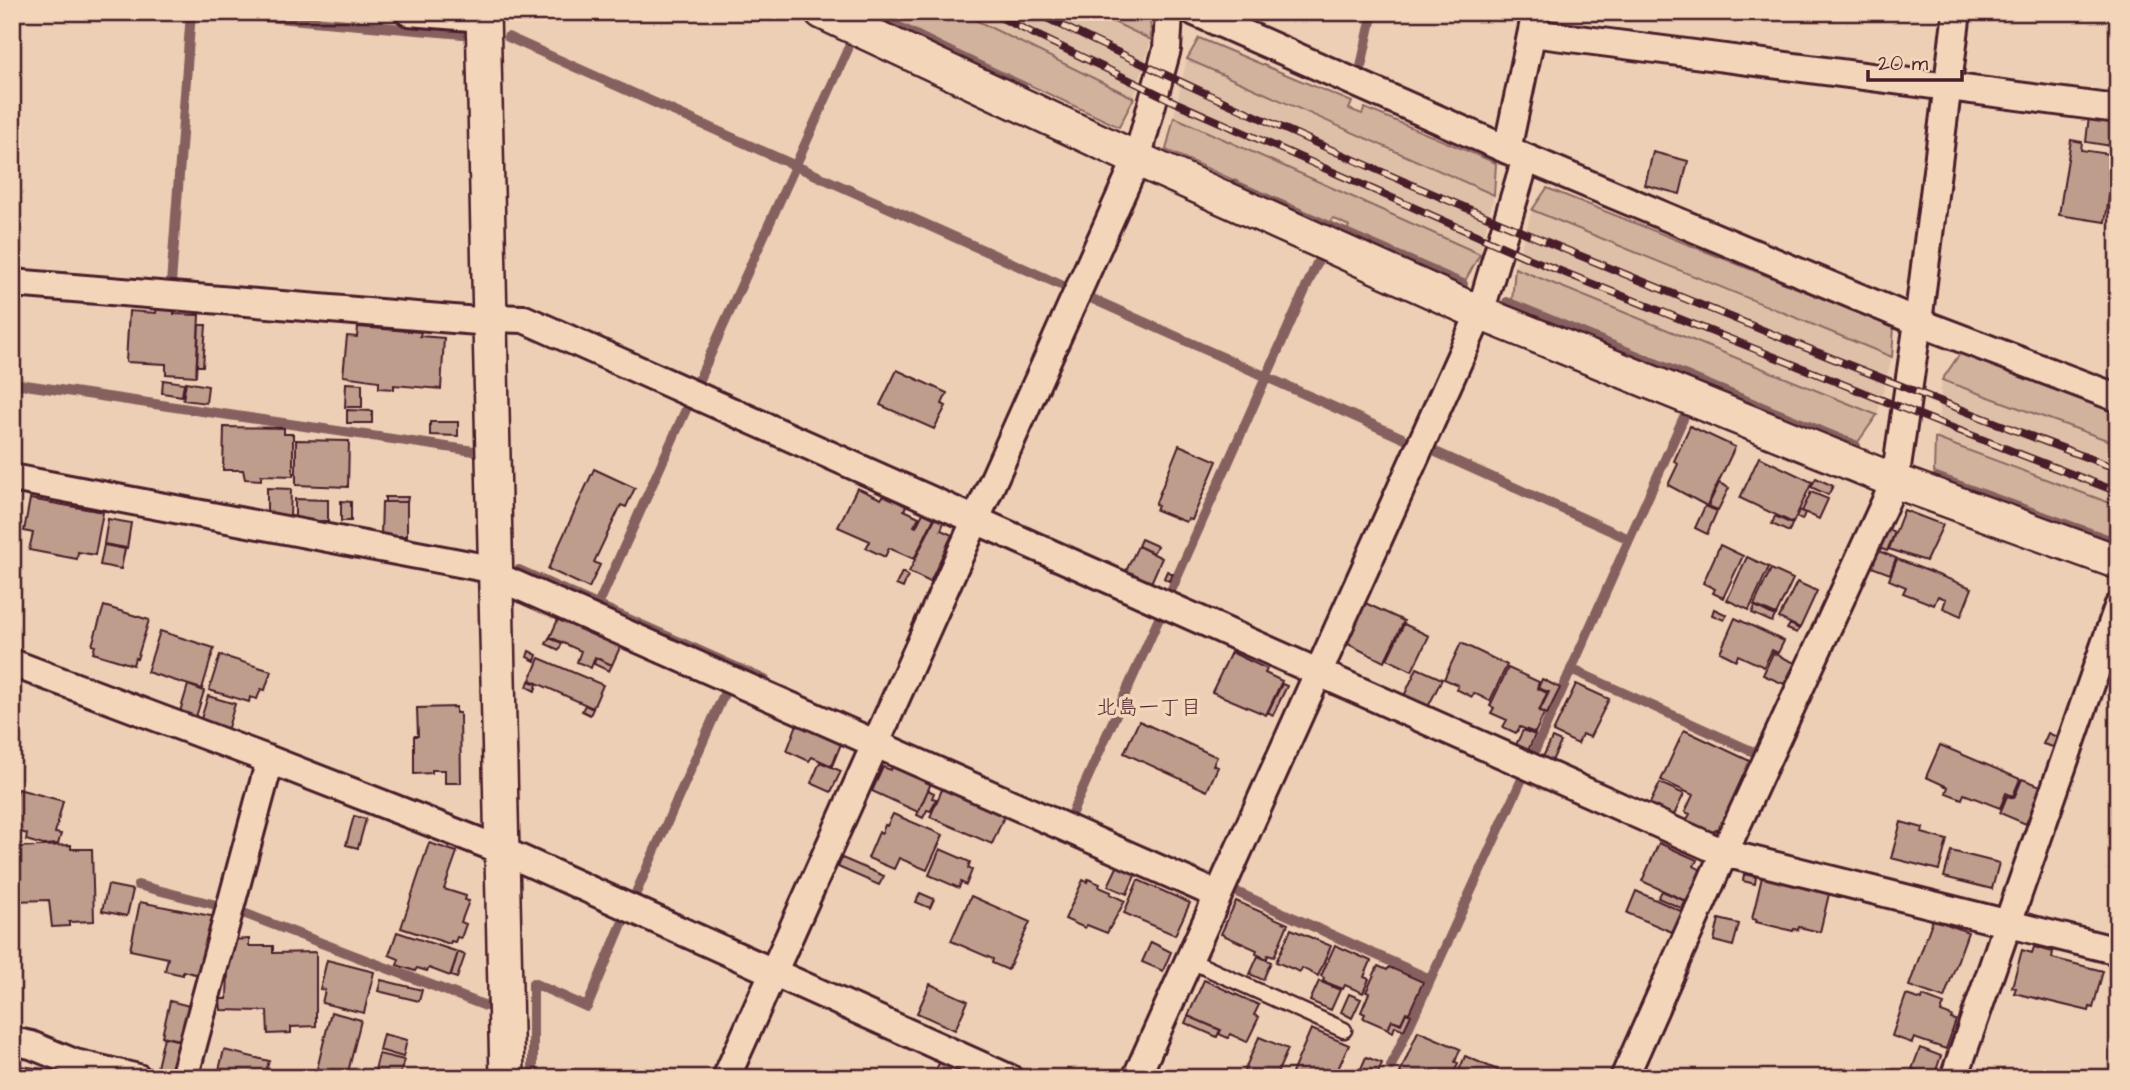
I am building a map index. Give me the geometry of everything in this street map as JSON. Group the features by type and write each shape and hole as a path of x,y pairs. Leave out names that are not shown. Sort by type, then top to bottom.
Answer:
{"street":[{"path":"409,12 483,15 507,1078"},
{"path":"822,12 1137,159 1480,313 1895,481 2118,562"},
{"path":"726,1078 1137,159 1167,49 1169,12"},
{"path":"1195,12 1517,154 1918,322 2118,398"},
{"path":"1624,1078 1895,481 1957,12"},
{"path":"1136,1078 1480,313 1517,154 1534,22 1948,88 2118,108"},
{"path":"12,283 489,320 524,319 1724,853 2118,951"},
{"path":"12,478 496,573 1218,895"},
{"path":"1954,1078 2118,607"},
{"path":"12,663 501,850 1009,1078"},
{"path":"184,1078 270,760"},
{"path":"12,1041 31,1045 75,1063 138,1078"}],"lane":[{"path":"1189,960 1344,1030"}],"shaded area":[{"path":"959,12 1134,98 1119,127 876,13"},
{"path":"1093,12 1150,12 1151,40"},
{"path":"1150,12 1151,40 1134,98 1119,127 876,13"},
{"path":"1199,38 1352,102 1349,109 1362,114 1365,108 1496,163 1494,195 1480,254 1465,281 1347,231 1349,226 1333,218 1330,223 1166,150 1187,59"},
{"path":"1199,38 1352,102 1349,109 1362,114 1365,108 1496,163 1494,195 1187,59"},
{"path":"1174,117 1480,254 1465,281 1347,231 1349,226 1333,218 1330,223 1166,150"},
{"path":"1547,188 1894,327 1892,357 1877,415 1858,442 1512,301 1515,268 1532,210"},
{"path":"1547,188 1894,327 1892,357 1532,210"},
{"path":"1515,268 1877,415 1858,442 1512,301"},
{"path":"1961,352 2118,410 2118,540 1934,472 1942,380"},
{"path":"1961,352 2118,410 2118,444 1942,380"},
{"path":"1935,438 2118,506 2118,540 1934,472"}],"building":[{"path":"2089,116 2118,121 2118,147 2086,142"},
{"path":"2071,140 2082,142 2081,150 2116,155 2105,222 2059,215"},
{"path":"1653,152 1688,161 1680,194 1645,185"},
{"path":"157,308 174,309 174,314 199,315 196,376 166,374 166,364 126,362 129,311 156,313"},
{"path":"199,325 206,325 203,366 197,366"},
{"path":"358,327 421,332 420,336 444,338 441,389 394,385 394,389 379,388 379,381 343,376 347,336 357,337"},
{"path":"897,370 947,393 942,404 946,406 934,429 880,405"},
{"path":"163,380 184,383 182,396 162,393"},
{"path":"186,382 208,386 206,403 183,400"},
{"path":"346,383 362,384 362,407 345,407"},
{"path":"347,410 372,411 372,423 347,423"},
{"path":"430,422 458,422 458,436 430,435"},
{"path":"1690,426 1735,447 1707,506 1668,485 1678,464 1674,461"},
{"path":"224,427 284,428 284,434 293,434 293,476 261,475 261,480 245,479 243,470 223,470"},
{"path":"296,440 349,441 348,487 296,485"},
{"path":"1179,445 1217,461 1192,520 1188,519 1186,522 1156,510 1158,506 1155,505"},
{"path":"1759,457 1812,482 1793,523 1740,498"},
{"path":"594,469 635,488 626,507 621,505 594,562 600,565 589,588 548,569"},
{"path":"1816,478 1833,486 1828,495 1811,487"},
{"path":"1719,483 1729,488 1718,510 1708,506"},
{"path":"267,488 291,489 290,517 267,517"},
{"path":"857,488 881,499 884,495 906,506 904,510 919,517 914,526 916,527 923,513 934,518 914,559 889,548 885,557 866,548 870,541 838,527"},
{"path":"1811,492 1828,499 1819,519 1802,511"},
{"path":"385,497 408,497 407,502 385,502"},
{"path":"30,499 103,512 95,555 78,552 77,559 29,550 33,533 24,531"},
{"path":"295,499 328,500 328,521 295,521"},
{"path":"341,501 351,502 351,521 341,521"},
{"path":"382,502 407,502 407,536 381,536"},
{"path":"1705,506 1717,511 1707,534 1695,528"},
{"path":"1799,510 1805,513 1802,520 1796,517"},
{"path":"1904,510 1943,525 1926,561 1889,549"},
{"path":"1775,516 1792,524 1789,532 1772,524"},
{"path":"935,518 944,522 941,530 952,535 930,582 909,572"},
{"path":"108,519 131,523 127,548 104,544"},
{"path":"1884,528 1895,532 1887,551 1877,547"},
{"path":"1141,539 1157,546 1153,553 1138,546"},
{"path":"104,545 125,549 121,569 100,565"},
{"path":"1720,545 1743,556 1723,598 1713,593 1715,589 1703,583"},
{"path":"1138,546 1162,558 1151,583 1126,571"},
{"path":"1876,550 1896,558 1890,574 1869,566"},
{"path":"1747,557 1769,567 1749,610 1727,600"},
{"path":"1897,559 1972,588 1961,616 1943,608 1946,599 1938,596 1934,605 1903,593 1906,587 1889,580"},
{"path":"1771,569 1793,579 1776,615 1754,605"},
{"path":"1167,571 1173,574 1169,581 1164,578"},
{"path":"902,572 908,576 903,588 896,585"},
{"path":"1797,582 1817,591 1800,628 1779,618"},
{"path":"1363,602 1404,621 1384,662 1344,642"},
{"path":"104,606 149,620 133,665 93,653 95,646 92,645"},
{"path":"1755,606 1775,616 1772,622 1752,613"},
{"path":"1714,609 1727,615 1724,620 1712,615"},
{"path":"560,615 622,643 612,665 595,657 591,668 577,662 581,651 550,637"},
{"path":"1735,618 1784,641 1778,653 1772,650 1764,667 1738,655 1736,660 1720,652"},
{"path":"1404,624 1429,636 1412,671 1387,659"},
{"path":"1790,624 1799,629 1797,633 1787,629"},
{"path":"160,631 214,648 202,689 147,672"},
{"path":"549,638 562,643 559,650 546,644"},
{"path":"1461,643 1507,665 1490,701 1474,693 1472,697 1456,689 1458,685 1444,679"},
{"path":"529,651 537,655 535,661 527,657"},
{"path":"1231,652 1267,669 1265,673 1282,681 1266,715 1212,692"},
{"path":"1773,653 1795,663 1784,684 1763,675"},
{"path":"220,655 271,671 265,690 261,689 257,699 250,697 249,702 209,690"},
{"path":"539,658 603,685 593,708 530,680"},
{"path":"596,658 612,665 609,671 594,664"},
{"path":"1417,668 1442,679 1428,707 1404,696"},
{"path":"1508,668 1539,682 1537,688 1547,693 1539,711 1544,714 1535,733 1520,727 1516,733 1503,727 1507,720 1491,713 1494,708 1490,706"},
{"path":"1542,679 1560,688 1547,714 1540,710 1549,692 1538,688"},
{"path":"529,681 537,684 535,691 527,687"},
{"path":"1282,684 1287,686 1273,715 1268,712"},
{"path":"1576,684 1609,699 1590,737 1582,734 1578,744 1553,732"},
{"path":"188,685 204,691 195,720 179,715"},
{"path":"208,696 235,704 227,731 200,722"},
{"path":"585,705 593,709 590,715 582,711"},
{"path":"456,707 456,713 460,713 461,783 445,783 445,770 414,774 414,736 418,736 417,708"},
{"path":"1139,721 1217,757 1213,765 1218,767 1207,791 1124,753"},
{"path":"797,724 841,744 832,766 812,757 809,761 787,751"},
{"path":"1523,730 1535,735 1527,753 1515,747"},
{"path":"1684,730 1752,762 1720,828 1709,834 1685,823 1690,814 1685,812 1693,795 1661,780"},
{"path":"2048,733 2057,737 2053,747 2043,744"},
{"path":"1552,738 1561,742 1551,763 1542,759"},
{"path":"1940,745 2020,779 2013,796 2006,793 2000,808 1964,794 1962,799 1946,793 1948,787 1926,777"},
{"path":"820,762 841,771 831,792 811,783"},
{"path":"894,762 933,779 918,812 872,791 883,767 891,770"},
{"path":"2022,779 2041,786 2026,824 2000,813 2007,796 2014,798"},
{"path":"1660,783 1684,794 1672,819 1648,807"},
{"path":"944,785 1006,812 992,844 930,817"},
{"path":"18,789 63,801 55,833 61,834 58,844 43,845 26,840 27,834 12,829 12,811"},
{"path":"928,790 934,793 932,798 936,799 931,811 927,810 923,818 917,815"},
{"path":"893,814 943,835 927,870 899,858 894,869 868,858 879,832 882,833"},
{"path":"354,816 366,819 358,848 346,845"},
{"path":"1901,822 1923,828 1922,833 1947,840 1939,870 1891,858"},
{"path":"429,843 457,852 444,889 466,896 465,900 469,901 461,922 466,924 461,938 457,937 455,942 451,941 450,944 401,928"},
{"path":"1659,843 1697,860 1694,866 1703,871 1688,902 1642,881"},
{"path":"71,845 71,849 92,849 94,921 69,922 69,926 52,927 49,900 12,901 12,847"},
{"path":"940,849 970,862 968,868 972,870 966,885 961,882 959,888 929,875"},
{"path":"1951,851 1999,863 1992,889 1944,877"},
{"path":"842,858 884,876 879,885 838,867"},
{"path":"1119,863 1137,871 1127,894 1108,886"},
{"path":"1744,874 1756,877 1755,884 1743,881"},
{"path":"1762,877 1829,894 1820,932 1799,927 1793,931 1752,919"},
{"path":"1088,879 1125,901 1107,933 1087,925 1085,928 1065,919 1083,880 1087,882"},
{"path":"1138,880 1190,903 1175,935 1124,913"},
{"path":"108,885 133,890 127,916 102,911"},
{"path":"1636,891 1683,912 1674,933 1627,913"},
{"path":"1662,891 1685,901 1681,908 1658,898"},
{"path":"920,893 934,899 930,908 916,902"},
{"path":"971,896 1030,922 1008,970 992,963 993,959 951,941"},
{"path":"1236,901 1288,924 1274,957 1268,955 1267,959 1256,954 1257,950 1221,934"},
{"path":"140,902 216,917 203,976 183,971 183,975 165,971 168,958 130,950"},
{"path":"1719,919 1739,924 1733,946 1714,941"},
{"path":"1933,919 1968,932 1944,998 1909,986"},
{"path":"1291,929 1331,946 1318,976 1302,968 1300,972 1276,962"},
{"path":"397,932 458,952 450,976 429,968 427,971 417,968 415,971 397,965 399,959 389,955"},
{"path":"249,939 249,946 273,946 273,953 316,952 316,1026 291,1027 291,1033 268,1034 267,1011 221,1010 220,999 227,999 229,940"},
{"path":"1151,942 1171,952 1163,971 1142,962"},
{"path":"1335,945 1371,961 1364,977 1369,979 1363,993 1345,985 1343,989 1323,981 1321,976"},
{"path":"2034,947 2053,952 2052,958 2103,971 2093,1008 2090,1007 2089,1011 2014,993 2016,988 2012,987 2022,950 2032,953"},
{"path":"458,952 465,955 457,978 451,976"},
{"path":"1258,956 1271,962 1263,980 1250,974"},
{"path":"327,960 374,972 364,1013 322,1003 325,990 320,989"},
{"path":"1378,966 1387,970 1389,967 1423,982 1409,1013 1406,1012 1401,1023 1392,1020 1388,1029 1363,1018 1365,1014 1361,1012 1369,993 1366,992"},
{"path":"381,980 422,990 419,1001 378,991"},
{"path":"1204,980 1259,1005 1254,1015 1259,1017 1247,1042 1230,1034 1228,1038 1219,1034 1221,1030 1188,1016"},
{"path":"1319,981 1340,990 1331,1010 1310,1001"},
{"path":"930,984 968,1001 955,1030 917,1013"},
{"path":"1349,994 1361,999 1352,1018 1341,1012"},
{"path":"1906,995 1922,1000 1923,996 1944,1004 1941,1012 1956,1020 1946,1049 1914,1038 1912,1043 1892,1036"},
{"path":"170,1001 193,1007 185,1041 162,1036"},
{"path":"331,1012 361,1020 347,1076 317,1069"},
{"path":"1406,1013 1411,1015 1404,1030 1395,1026 1393,1032 1388,1030 1392,1020 1401,1024"},
{"path":"1188,1016 1220,1030 1217,1037 1185,1023"},
{"path":"1311,1029 1349,1045 1337,1071 1333,1069 1329,1078 1290,1078"},
{"path":"1418,1031 1460,1049 1452,1078 1412,1078 1400,1073"},
{"path":"383,1034 407,1040 403,1057 379,1050"},
{"path":"164,1037 184,1042 176,1077 156,1072"},
{"path":"1259,1037 1288,1049 1275,1078 1241,1078"},
{"path":"1920,1048 1941,1056 1934,1076 1912,1069"},
{"path":"224,1050 269,1061 266,1071 275,1073 274,1078 217,1078"},
{"path":"379,1054 404,1060 399,1078 373,1078"},
{"path":"1465,1056 1507,1074 1505,1078 1456,1078"},
{"path":"1366,1057 1382,1063 1376,1078 1360,1071"},
{"path":"941,1059 963,1070 960,1078 932,1078"},
{"path":"12,1065 44,1069 43,1078 12,1078"},
{"path":"277,1071 298,1076 298,1078 275,1078"}],"waterway":[{"path":"171,284 191,12"},
{"path":"209,12 463,34"},
{"path":"869,12 1023,88"},
{"path":"1360,71 1373,12"},
{"path":"508,37 1061,285"},
{"path":"697,384 848,49"},
{"path":"1233,184 1463,284"},
{"path":"1170,593 1317,263"},
{"path":"1086,296 1407,440"},
{"path":"1507,302 1856,446"},
{"path":"12,383 474,451"},
{"path":"598,605 688,405"},
{"path":"1532,757 1683,419"},
{"path":"1429,449 1629,539"},
{"path":"1936,478 2118,543"},
{"path":"519,570 765,680"},
{"path":"1070,817 1161,614"},
{"path":"1571,669 1758,754"},
{"path":"635,895 728,685"},
{"path":"1391,1066 1522,779"},
{"path":"138,885 220,906"},
{"path":"1232,890 1430,979"},
{"path":"238,911 486,1006"},
{"path":"533,1078 533,983 587,1007 624,919"}],"railway":[{"path":"989,12 1179,104 1528,258 2118,492"},
{"path":"1034,12 1207,94 1469,209 1876,376 2118,469"}],"district":[{"name":"北島一丁目","path":"1149,707"}]}
